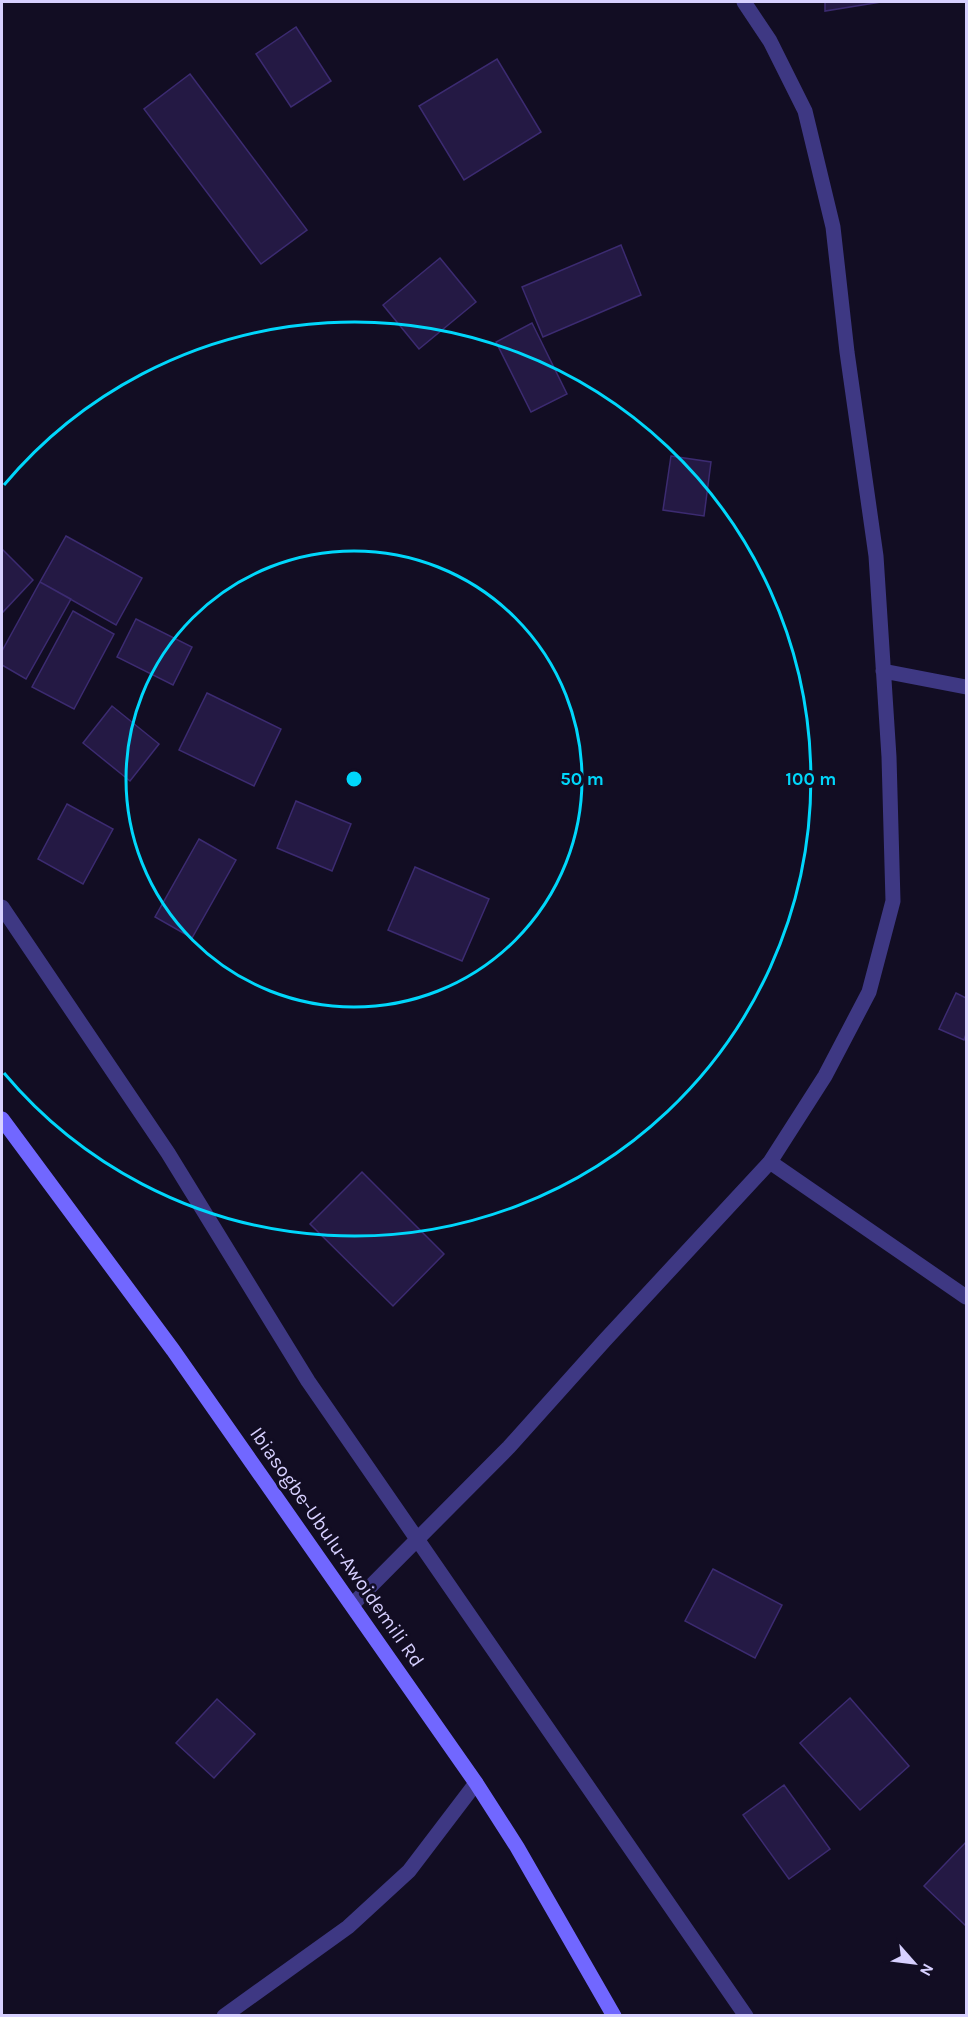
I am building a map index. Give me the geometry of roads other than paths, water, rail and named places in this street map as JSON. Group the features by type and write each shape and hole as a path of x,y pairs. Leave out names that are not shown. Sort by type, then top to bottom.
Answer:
{"street":[{"path":"352,1605 509,1447 770,1162 825,1076 869,992 893,901 888,757 876,556 847,352 833,227 805,111 770,41 744,2"},
{"path":"883,671 966,687"},
{"path":"2,907 168,1153 309,1381 746,2016"},
{"name":"Ibiasogbe-Ubulu-Awoidemili Rd","path":"2,1119 173,1350 476,1783 517,1847 614,2016"},
{"path":"770,1162 966,1297"},
{"path":"224,2016 348,1927 409,1871 476,1783"}]}
